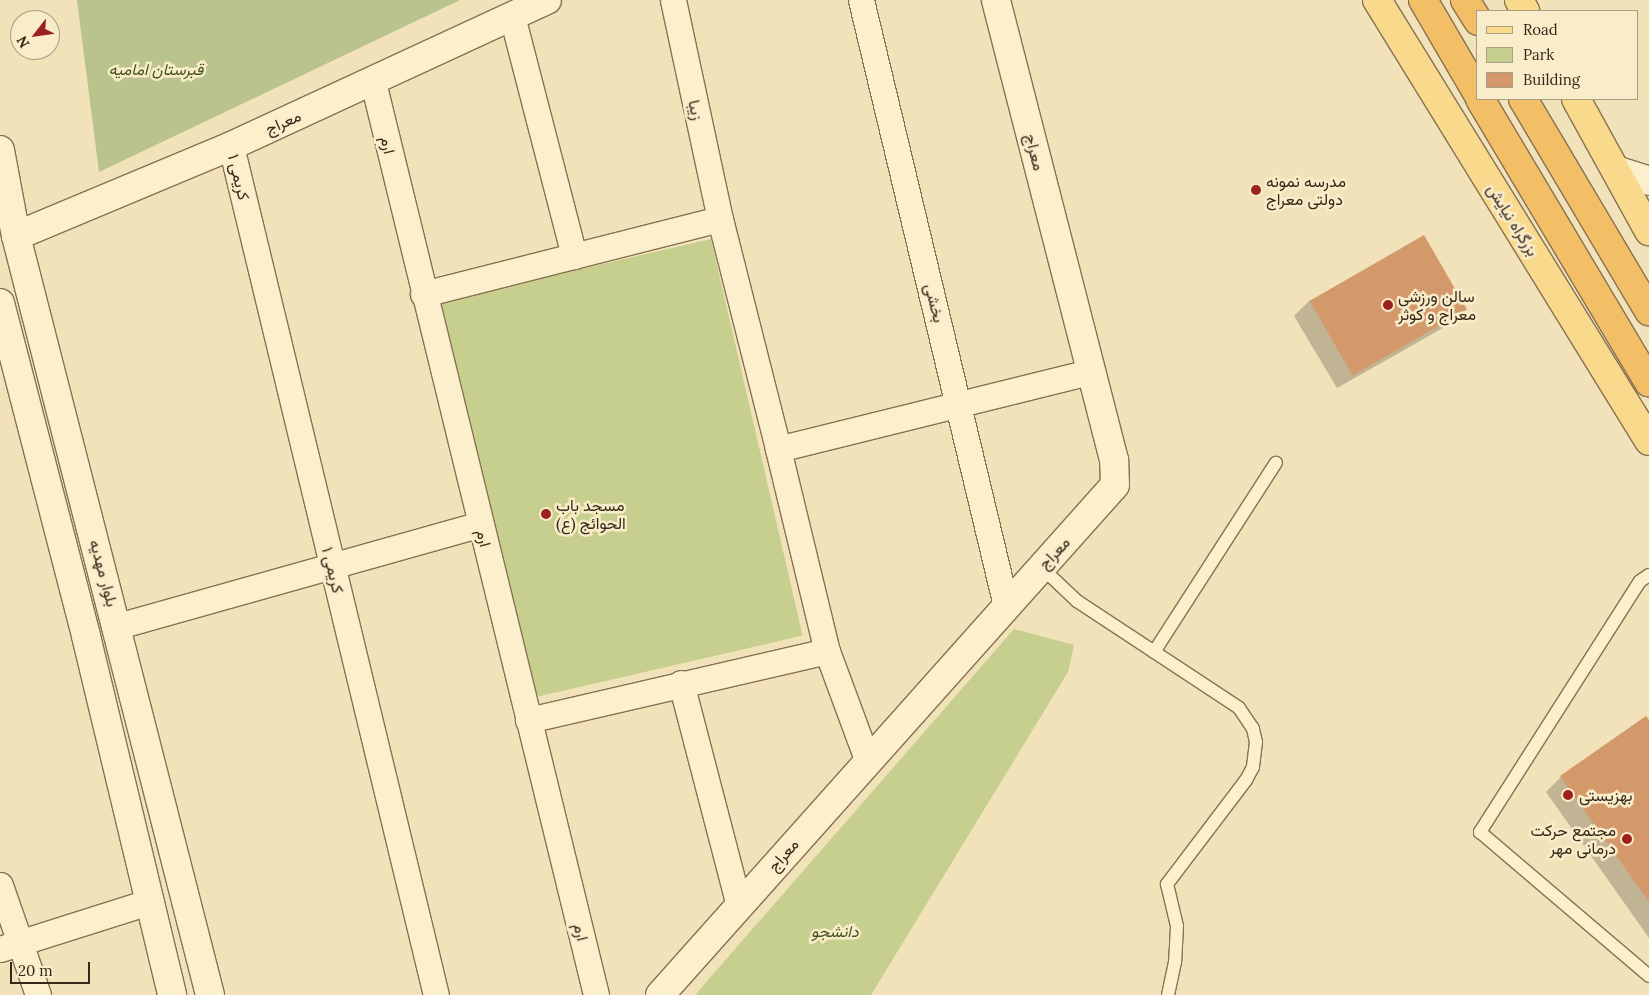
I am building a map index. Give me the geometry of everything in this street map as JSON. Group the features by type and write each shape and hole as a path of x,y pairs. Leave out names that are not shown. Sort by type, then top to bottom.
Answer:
{"highway":[{"path":"1423,0 1476,91"},
{"path":"1465,0 1476,18"},
{"name":"بزرگراه نیایش","path":"1481,100 1600,305 1649,382"},
{"path":"1524,100 1649,312"}],"main road":[{"name":"بزرگراه نیایش","path":"1377,0 1649,441"},
{"path":"1577,100 1619,172 1649,230"}],"street":[{"name":"معراج","path":"8,239 231,146 547,0"},
{"name":"زیبا","path":"673,0 720,219 778,449 826,651 867,759"},
{"name":"بخشی","path":"860,0 959,403 1006,606"},
{"name":"معراج","path":"660,995 867,759 1115,485 1114,460 996,0"},
{"path":"512,16 574,256"},
{"name":"ارم","path":"373,82 423,294 596,995"},
{"name":"کریمی ۱","path":"231,146 436,995"},
{"name":"بلوار مهدیه","path":"0,150 8,239 118,626 210,995"},
{"path":"1619,172 1649,181"},
{"path":"423,294 720,219"},
{"name":"بلوار مهدیه","path":"0,304 86,636 172,995"},
{"path":"778,449 1090,372"},
{"path":"86,636 480,524"},
{"path":"528,720 681,683 826,651"},
{"path":"681,683 739,906"},
{"path":"0,885 10,945 38,995"},
{"path":"10,945 150,902"}],"lane":[{"path":"1154,652 1276,463"},
{"path":"1041,567 1077,601 1238,708 1253,729 1256,742 1254,767 1167,884 1177,926 1175,962 1168,995"},
{"path":"1649,575 1640,581 1480,832 1649,976"}],"green space":[{"name":"قبرستان امامیه","path":"77,0 460,0 99,172"},
{"path":"711,239 803,636 532,698 440,302"},
{"name":"دانشجو","path":"1014,629 1074,645 1068,672 871,995 695,995"}],"building":[{"name":"سالن ورزشی معراج و کوثر","path":"1424,235 1467,309 1353,375 1310,301"},
{"name":"مجتمع حرکت درمانی مهر","path":"1646,716 1649,720 1649,902 1560,776"}],"place":[{"name":"مدرسه نمونه دولتی معراج","path":"1256,190"},
{"name":"سالن ورزشی معراج و کوثر","path":"1388,305"},
{"name":"مسجد باب الحوائج (ع)","path":"546,514"},
{"name":"بهزیستی","path":"1568,795"},
{"name":"مجتمع حرکت درمانی مهر","path":"1627,839"}]}
